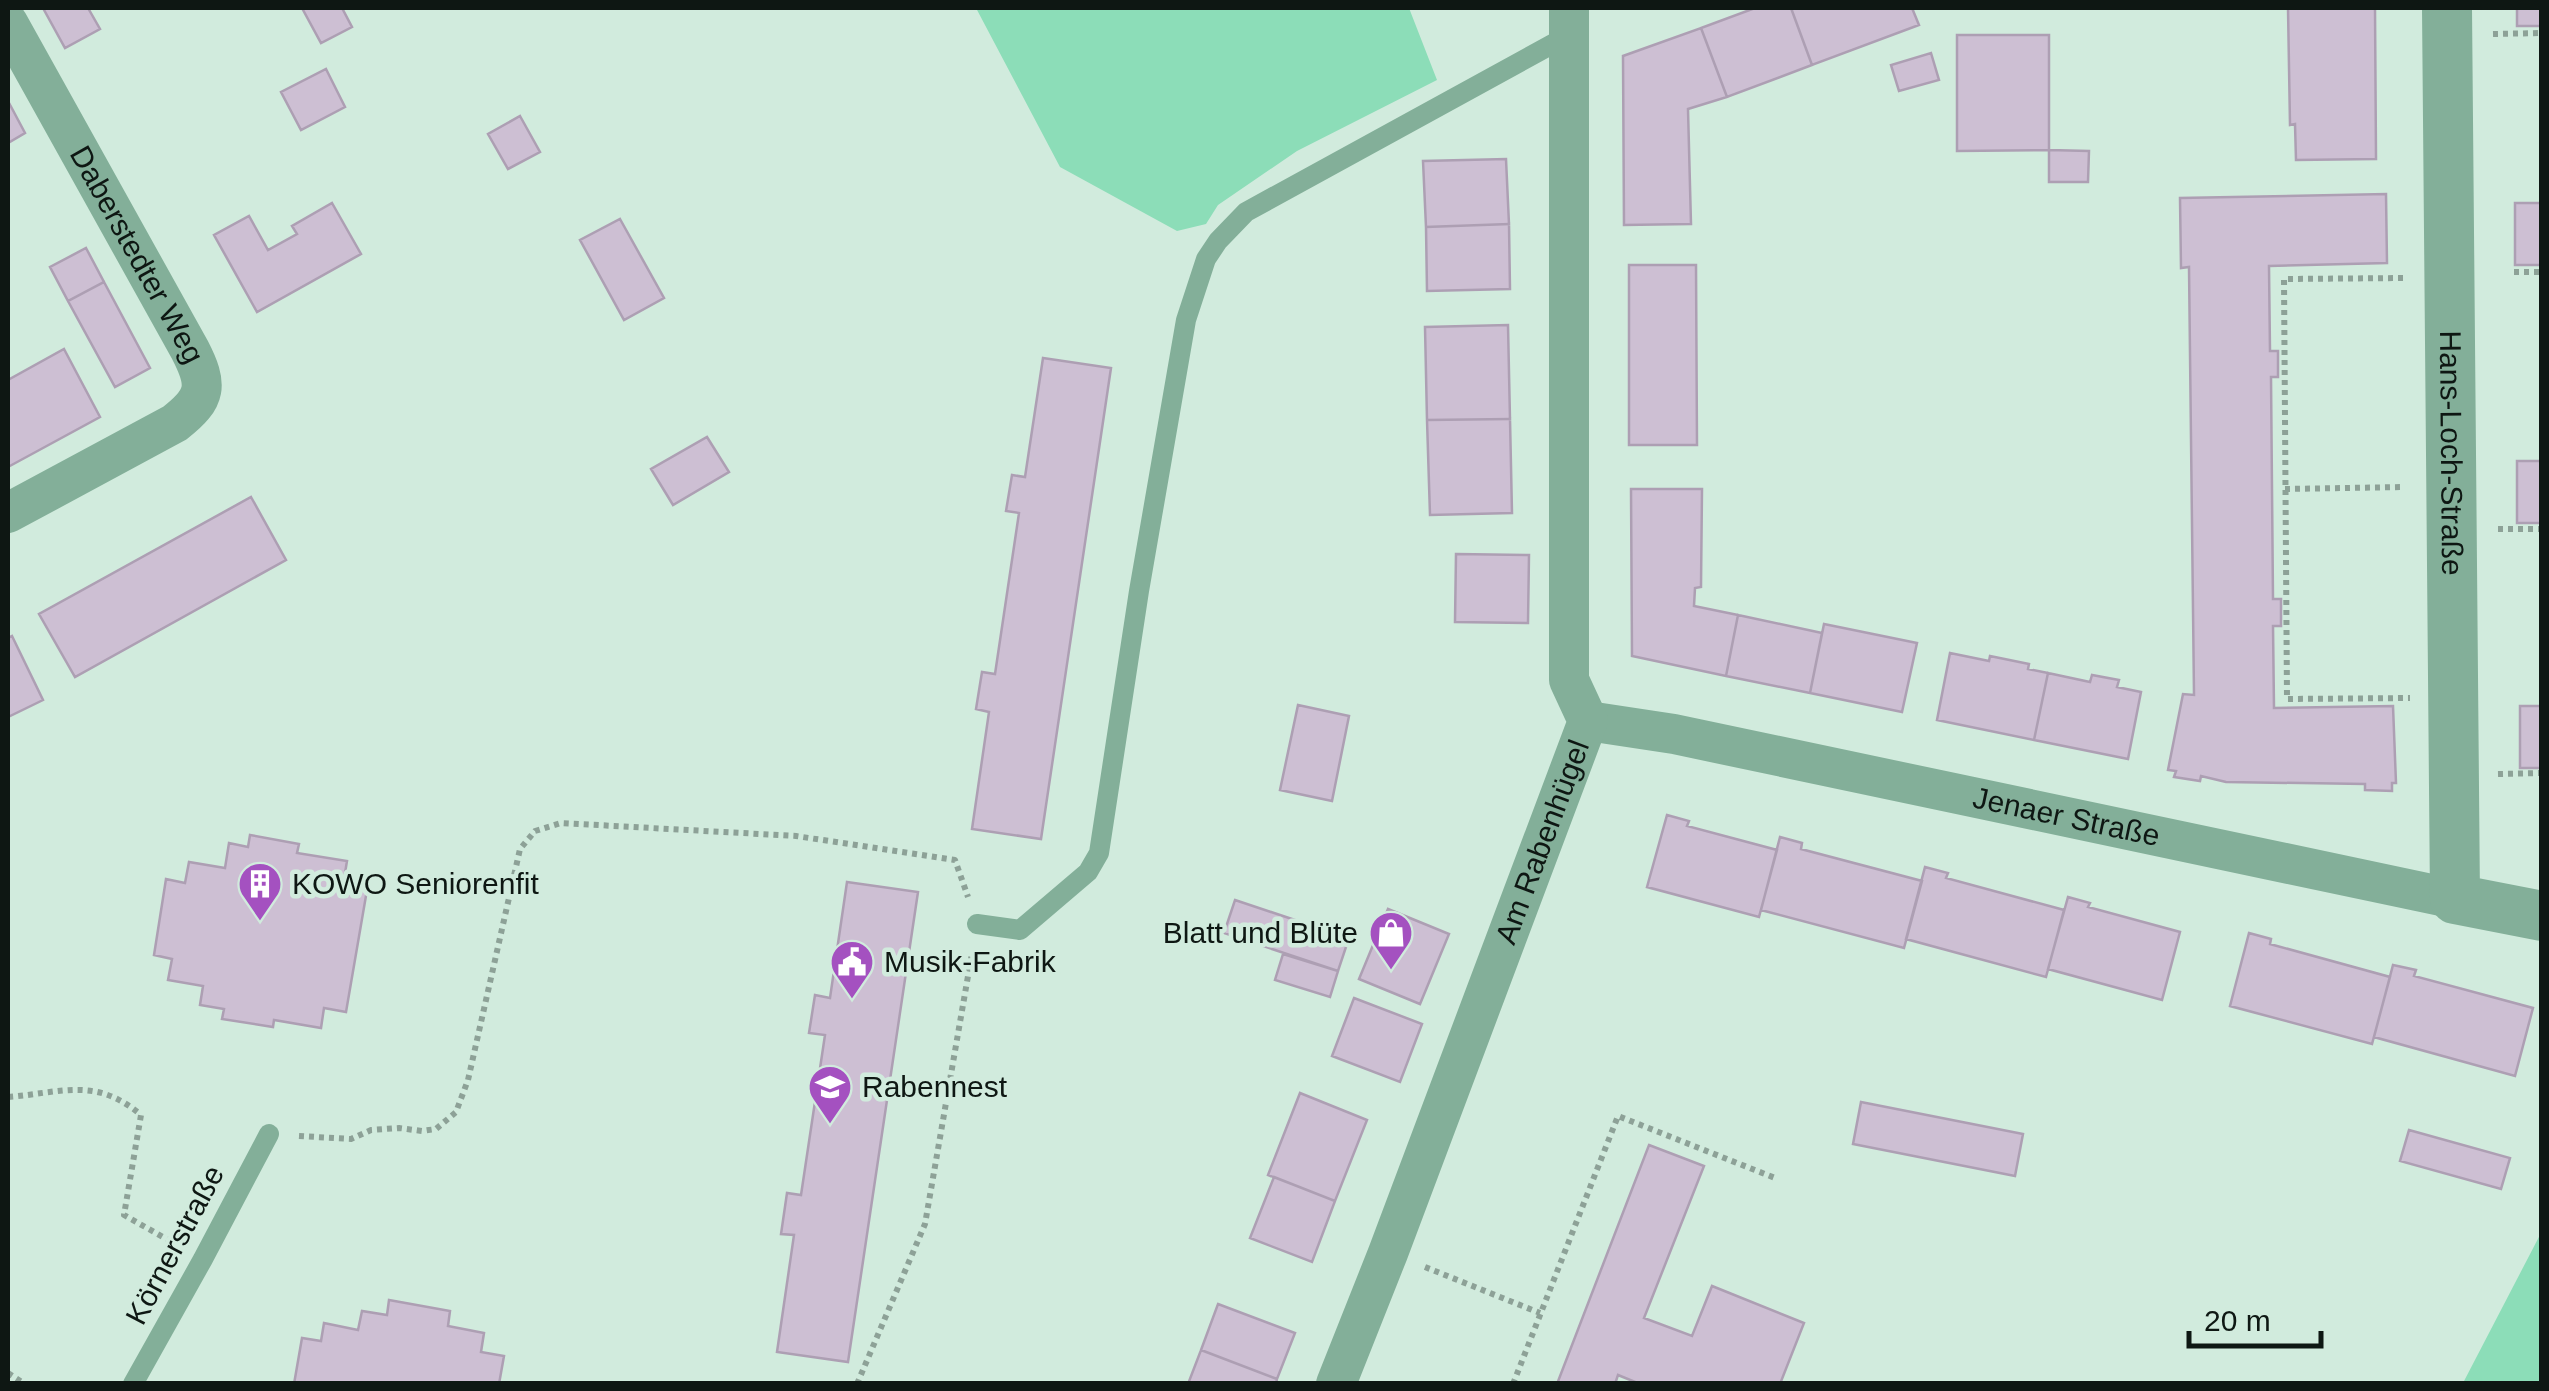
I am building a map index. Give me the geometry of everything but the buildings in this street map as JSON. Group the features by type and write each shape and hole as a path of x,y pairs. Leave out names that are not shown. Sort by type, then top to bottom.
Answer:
{"street":[{"name":"Am Rabenhügel","path":"1336,1384 1588,721 1569,680 1569,21"},
{"name":"Hans-Loch-Straße","path":"2456,898 2464,21"},
{"name":"Daberstedter Weg","path":"8,23 190,350 201,372 202,392 192,410 175,423 8,512"},
{"name":"Jenaer Straße","path":"1588,721 1674,734 2542,916"}],"lane":[{"name":"Am Rabenhügel","path":"977,924 1020,930 1088,872 1099,853 1186,320 1206,259 1246,212 1569,21"},
{"name":"Körnerstraße","path":"134,1384 269,1134"}],"path":[{"path":"2464,21 2542,33"},
{"path":"2514,272 2542,272"},
{"path":"2390,278 2284,278 2287,698 2402,698"},
{"path":"2285,490 2386,487"},
{"path":"2483,529 2542,529"},
{"path":"2485,774 2542,773"},
{"path":"269,1134 350,1139 372,1130 436,1130 456,1112 468,1080 520,849 535,831 561,823 796,836 955,860 977,924 925,1224 857,1384"},
{"path":"8,1097 71,1088 102,1092 141,1115 124,1215 203,1260"},
{"path":"1513,1384 1618,1116 1775,1178"},
{"path":"1418,1265 1540,1313"},
{"path":"8,1373 25,1384"}],"green space":[{"path":"976,8 1409,8 1437,80 1297,151 1218,205 1206,224 1177,231 1060,167"},
{"path":"2541,1233 2541,1383 2463,1383"}],"place":[{"name":"KOWO Seniorenfit","path":"260,922"},
{"name":"Blatt und Blüte","path":"1391,971"},
{"name":"Musik-Fabrik","path":"852,1000"},
{"name":"Rabennest","path":"830,1125"}]}
